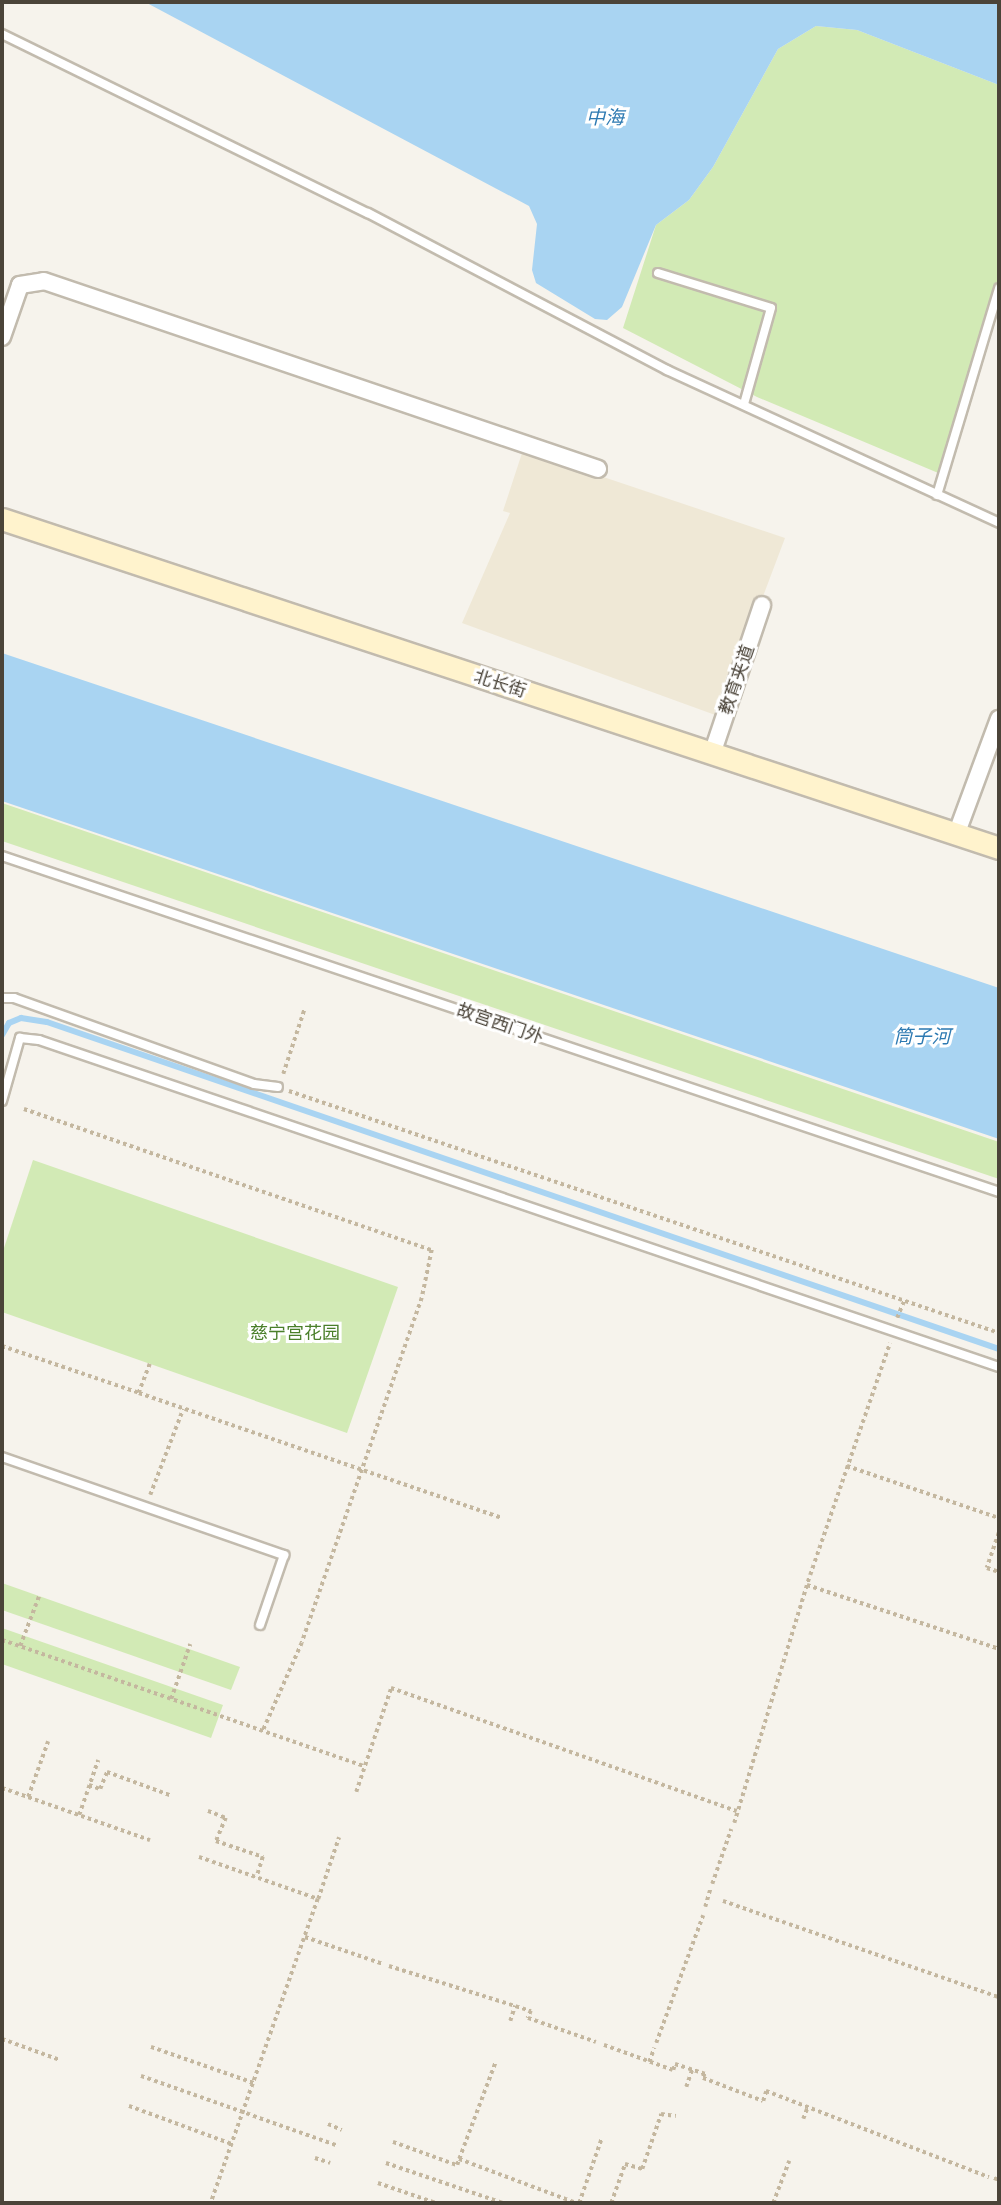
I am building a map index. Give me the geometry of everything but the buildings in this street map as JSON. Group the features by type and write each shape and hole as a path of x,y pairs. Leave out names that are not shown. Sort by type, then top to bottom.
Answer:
{"street":[{"path":"2,337 20,285 44,281 598,469"},
{"name":"北长街","path":"2,519 999,848"},
{"name":"教育夹道","path":"712,754 762,606"},
{"path":"956,835 999,719"}],"lane":[{"path":"2,34 368,213 667,370 999,523"},
{"path":"658,273 771,308 744,404"},
{"path":"937,495 999,288"},
{"name":"故宫西门外","path":"2,856 999,1192"},
{"path":"2,998 14,998 254,1084 278,1087"},
{"path":"2,1101 20,1038 39,1040 999,1367"},
{"path":"2,1457 284,1555 260,1625"}],"path":[{"path":"304,1010 278,1087 999,1333"},
{"path":"24,1109 432,1250 422,1298 359,1470 302,1643 263,1731"},
{"path":"734,1823 807,1585 904,1301"},
{"path":"2,1346 502,1518"},
{"path":"139,1394 150,1364"},
{"path":"146,1507 183,1409"},
{"path":"847,1466 999,1518"},
{"path":"999,1533 987,1568 999,1572"},
{"path":"807,1585 999,1649"},
{"path":"20,1646 38,1596"},
{"path":"2,1640 363,1766"},
{"path":"171,1699 190,1644"},
{"path":"355,1792 391,1688 737,1811"},
{"path":"28,1797 48,1741"},
{"path":"79,1815 98,1759"},
{"path":"89,1785 100,1789 107,1772 170,1795"},
{"path":"2,1788 150,1840"},
{"path":"208,1811 226,1818 216,1841 263,1857 257,1877"},
{"path":"705,1907 712,1897 711,1887 731,1829"},
{"path":"211,2203 339,1837"},
{"path":"199,1857 318,1899"},
{"path":"723,1901 999,1997"},
{"path":"656,2043 703,1915"},
{"path":"305,1937 383,1964"},
{"path":"389,1966 495,2003 496,1999 531,2011 528,2018 596,2042"},
{"path":"510,2021 515,2006"},
{"path":"2,2039 61,2060"},
{"path":"604,2045 673,2070 676,2064 705,2074 703,2078 763,2101 766,2091 845,2119 844,2124 994,2178"},
{"path":"151,2047 254,2083"},
{"path":"649,2062 654,2048"},
{"path":"393,2142 457,2165 495,2063"},
{"path":"686,2087 692,2070"},
{"path":"141,2076 336,2145"},
{"path":"130,2106 232,2144"},
{"path":"803,2119 808,2106"},
{"path":"611,2203 625,2164 642,2169 661,2114 676,2116"},
{"path":"328,2124 342,2130"},
{"path":"459,2159 578,2203 601,2140"},
{"path":"315,2158 330,2163"},
{"path":"774,2203 789,2161"},
{"path":"386,2163 503,2203"},
{"path":"378,2183 436,2203"}],"shaded area":[{"path":"523,450 785,538 718,716 462,623 510,513 503,511"}],"green space":[{"path":"816,26 857,30 999,85 999,288 943,475 757,397 623,328 656,225 689,200 713,167 778,49"},
{"path":"2,803 999,1142 999,1179 2,841"},
{"name":"慈宁宫花园","path":"33,1160 398,1287 347,1433 2,1312 2,1254"},
{"path":"2,1583 240,1667 231,1690 2,1610"},
{"path":"2,1628 223,1705 211,1738 2,1664"}],"water":[{"name":"中海","path":"145,2 999,2 999,85 857,30 816,26 778,49 713,167 689,200 656,225 622,307 607,320 595,319 536,283 532,270 537,224 529,206"},
{"name":"筒子河","path":"2,653 999,988 999,1139 2,801"}],"waterway":[{"path":"2,1035 9,1023 21,1018 47,1022 999,1349"}]}
